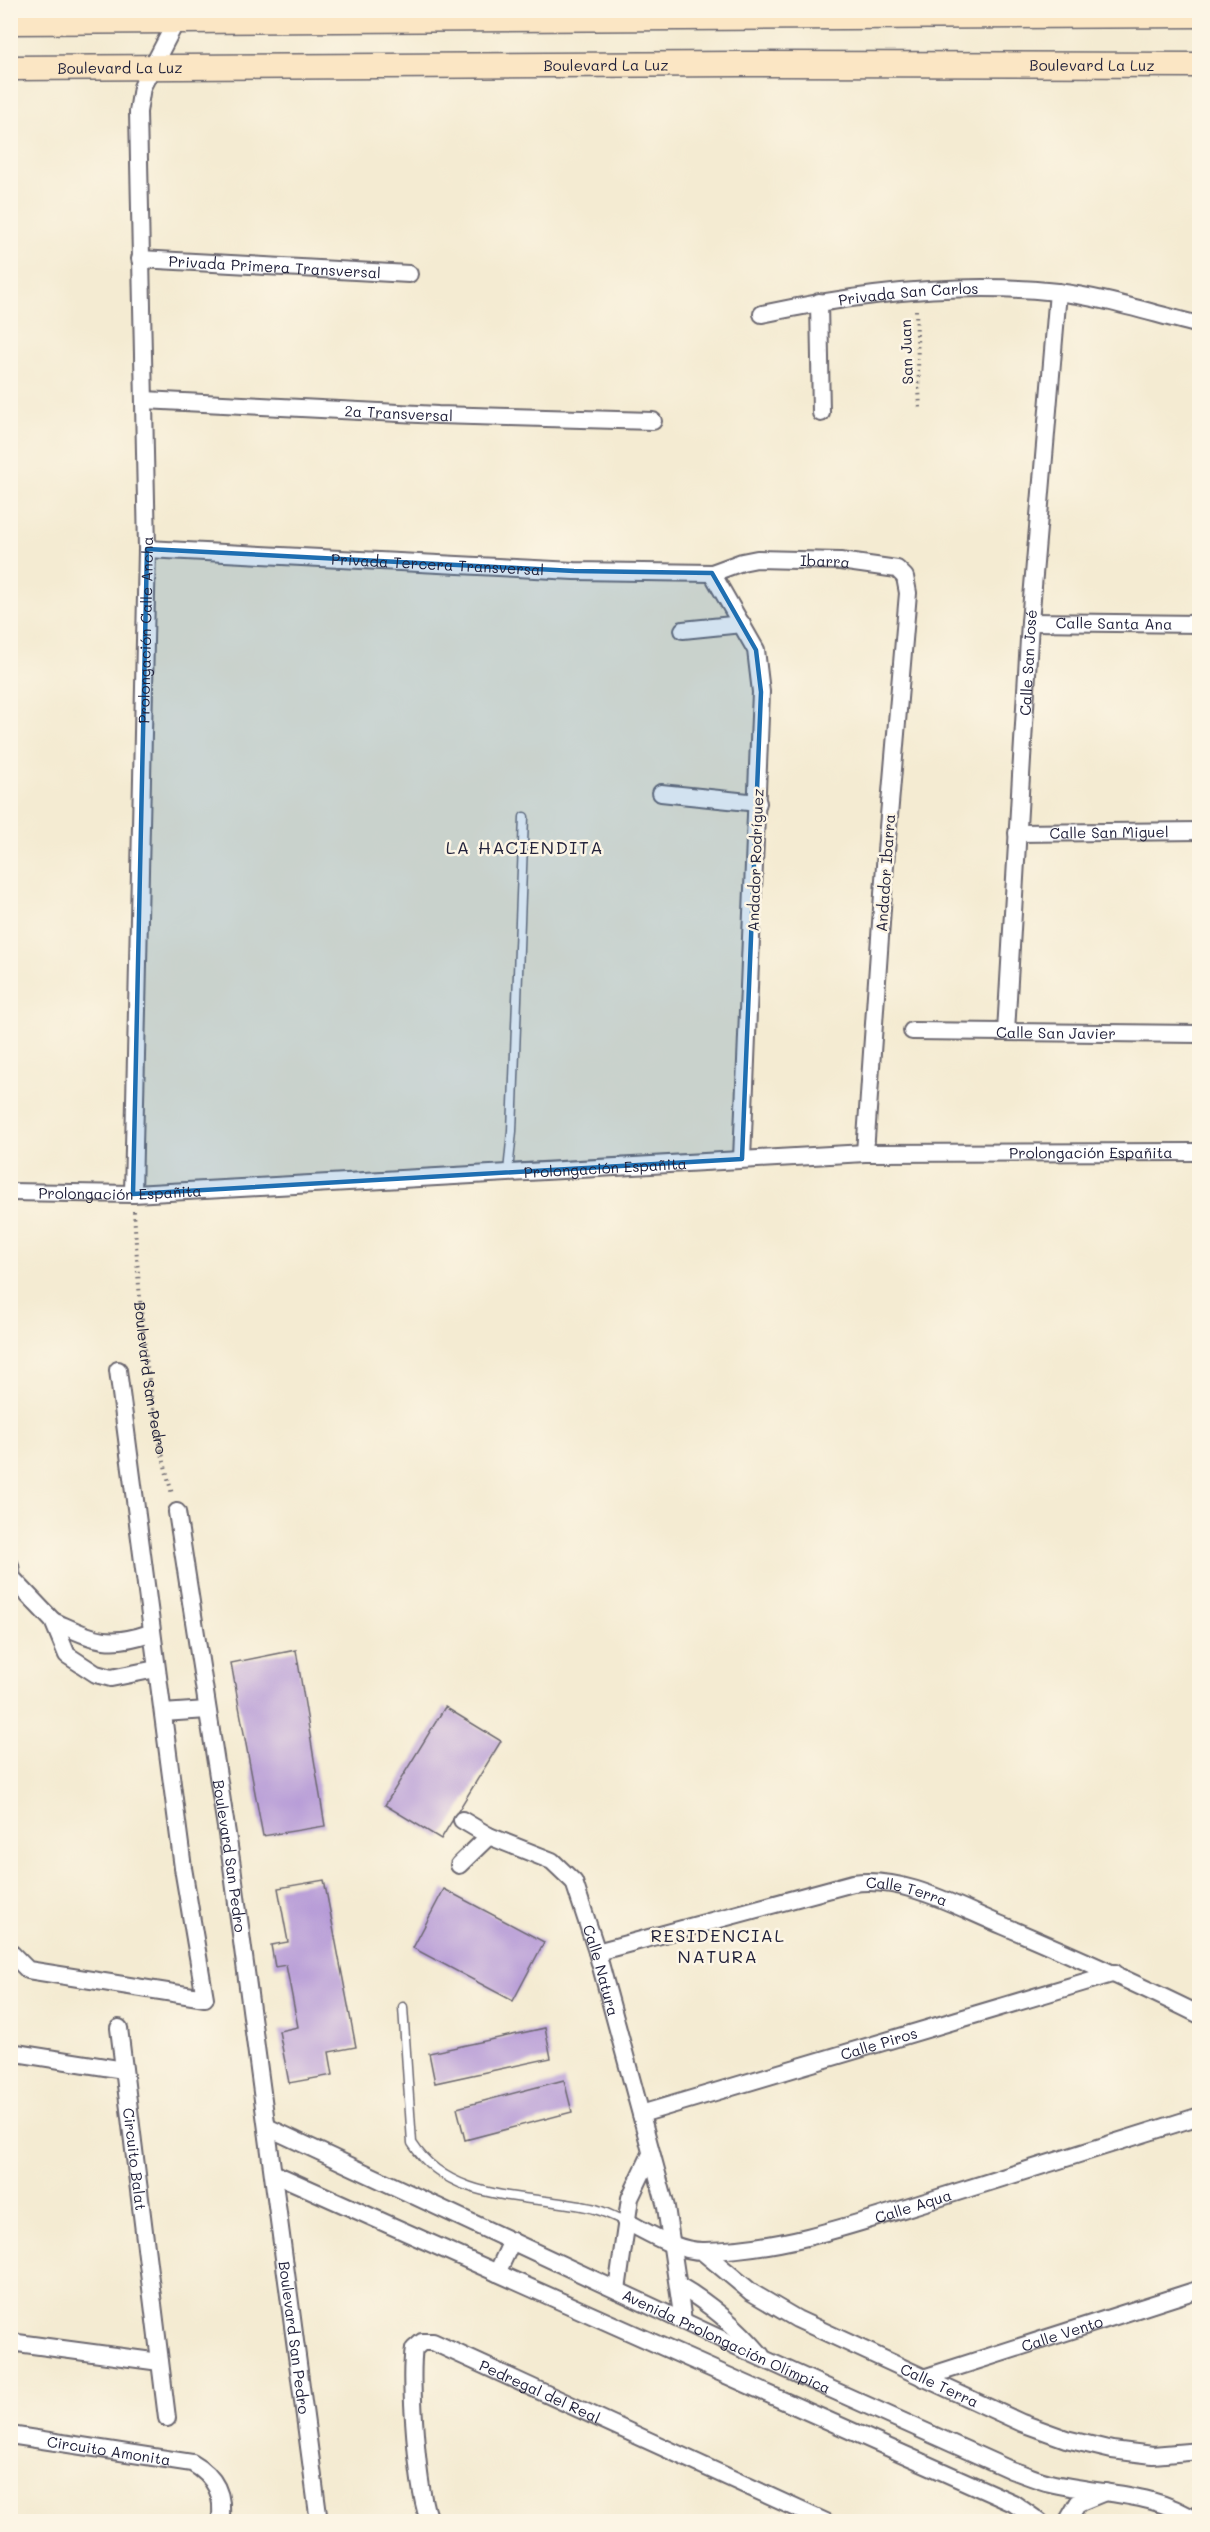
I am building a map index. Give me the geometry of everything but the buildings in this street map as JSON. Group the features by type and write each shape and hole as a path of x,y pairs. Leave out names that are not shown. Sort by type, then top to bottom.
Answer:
{"main road":[{"path":"10,22 179,16 1155,12 1200,15"},
{"name":"Boulevard La Luz","path":"10,68 728,64 1200,65"}],"street":[{"name":"Prolongación Calle Ancha","path":"133,1194 147,549 138,112 142,87 179,16"},
{"name":"Privada Primera Transversal","path":"140,259 409,274"},
{"name":"Privada San Carlos","path":"762,314 854,296 956,289 1058,292 1200,325"},
{"name":"Calle San José","path":"1006,1032 1030,622 1058,292"},
{"path":"819,302 821,413"},
{"name":"2a Transversal","path":"144,400 438,415 653,422"},
{"name":"Privada Tercera Transversal","path":"147,549 574,572 719,570"},
{"name":"Ibarra","path":"719,570 757,560 840,561 886,566 897,569 905,577 908,593"},
{"name":"Andador Rodríguez","path":"719,570 756,650 759,666 758,802 742,1159"},
{"name":"Andador Ibarra","path":"865,1153 885,862 908,593"},
{"name":"Calle Santa Ana","path":"1030,622 1200,624"},
{"path":"683,630 742,624"},
{"path":"661,793 758,802"},
{"name":"Calle San Miguel","path":"1017,833 1200,831"},
{"name":"Calle San Javier","path":"912,1031 1200,1034"},
{"name":"Prolongación Españita","path":"10,1192 133,1194 865,1153 1200,1152"},
{"path":"10,1953 28,1970 205,1998 183,1868 150,1633 118,1370"},
{"name":"Boulevard San Pedro","path":"177,1512 235,1890 320,2522"},
{"path":"11,1574 52,1621 67,1655 96,1674 111,1678 156,1669"},
{"path":"52,1621 98,1641 124,1642 150,1633"},
{"path":"163,1713 207,1710"},
{"name":"Calle Natura","path":"462,1820 489,1836 552,1861 574,1882 597,1952 641,2114 650,2156 666,2207 683,2320"},
{"path":"459,1865 489,1836"},
{"name":"Calle Terra","path":"597,1952 853,1882 874,1880 923,1892 1115,1973 1200,2015"},
{"name":"Calle Piros","path":"641,2114 1115,1973"},
{"name":"Circuito Balat","path":"119,2028 167,2418"},
{"path":"10,2052 124,2070"},
{"name":"Calle Aqua","path":"625,2221 672,2244 703,2252 770,2244 819,2234 1200,2116"},
{"name":"Avenida Prolongación Olímpica","path":"267,2127 766,2360 1011,2470 1050,2483 1108,2491 1164,2504 1198,2522"},
{"path":"617,2290 625,2221 638,2176 650,2156"},
{"name":"Avenida Prolongación Olímpica","path":"273,2173 1013,2503 1040,2522"},
{"path":"497,2273 512,2241"},
{"name":"Calle Terra","path":"703,2252 752,2292 796,2319 1022,2423 1066,2439 1112,2450 1153,2455 1200,2451"},
{"path":"678,2285 727,2317 766,2360"},
{"name":"Calle Vento","path":"923,2378 1200,2289"},
{"path":"11,2341 160,2361"},
{"name":"Pedregal del Real","path":"430,2522 421,2495 412,2358 414,2349 422,2342 433,2342 826,2522"},
{"name":"Circuito Amonita","path":"10,2435 174,2458 205,2470 213,2479 218,2490 222,2509 220,2522"},
{"path":"1067,2522 1078,2503 1108,2491"}],"lane":[{"path":"508,1172 512,1131 524,817"},
{"path":"402,2007 412,2143 423,2160 451,2178 476,2189 512,2198 593,2208 625,2221"}],"path":[{"name":"San Juan","path":"915,293 920,411"},
{"name":"Boulevard San Pedro","path":"133,1194 143,1353 150,1404 177,1512"}],"highlighted area":[{"path":"147,549 574,571 712,573 756,650 761,692 742,1159 133,1194"}],"district":[{"name":"LA HACIENDITA","path":"525,847"},
{"name":"RESIDENCIAL NATURA","path":"718,1945"}]}
